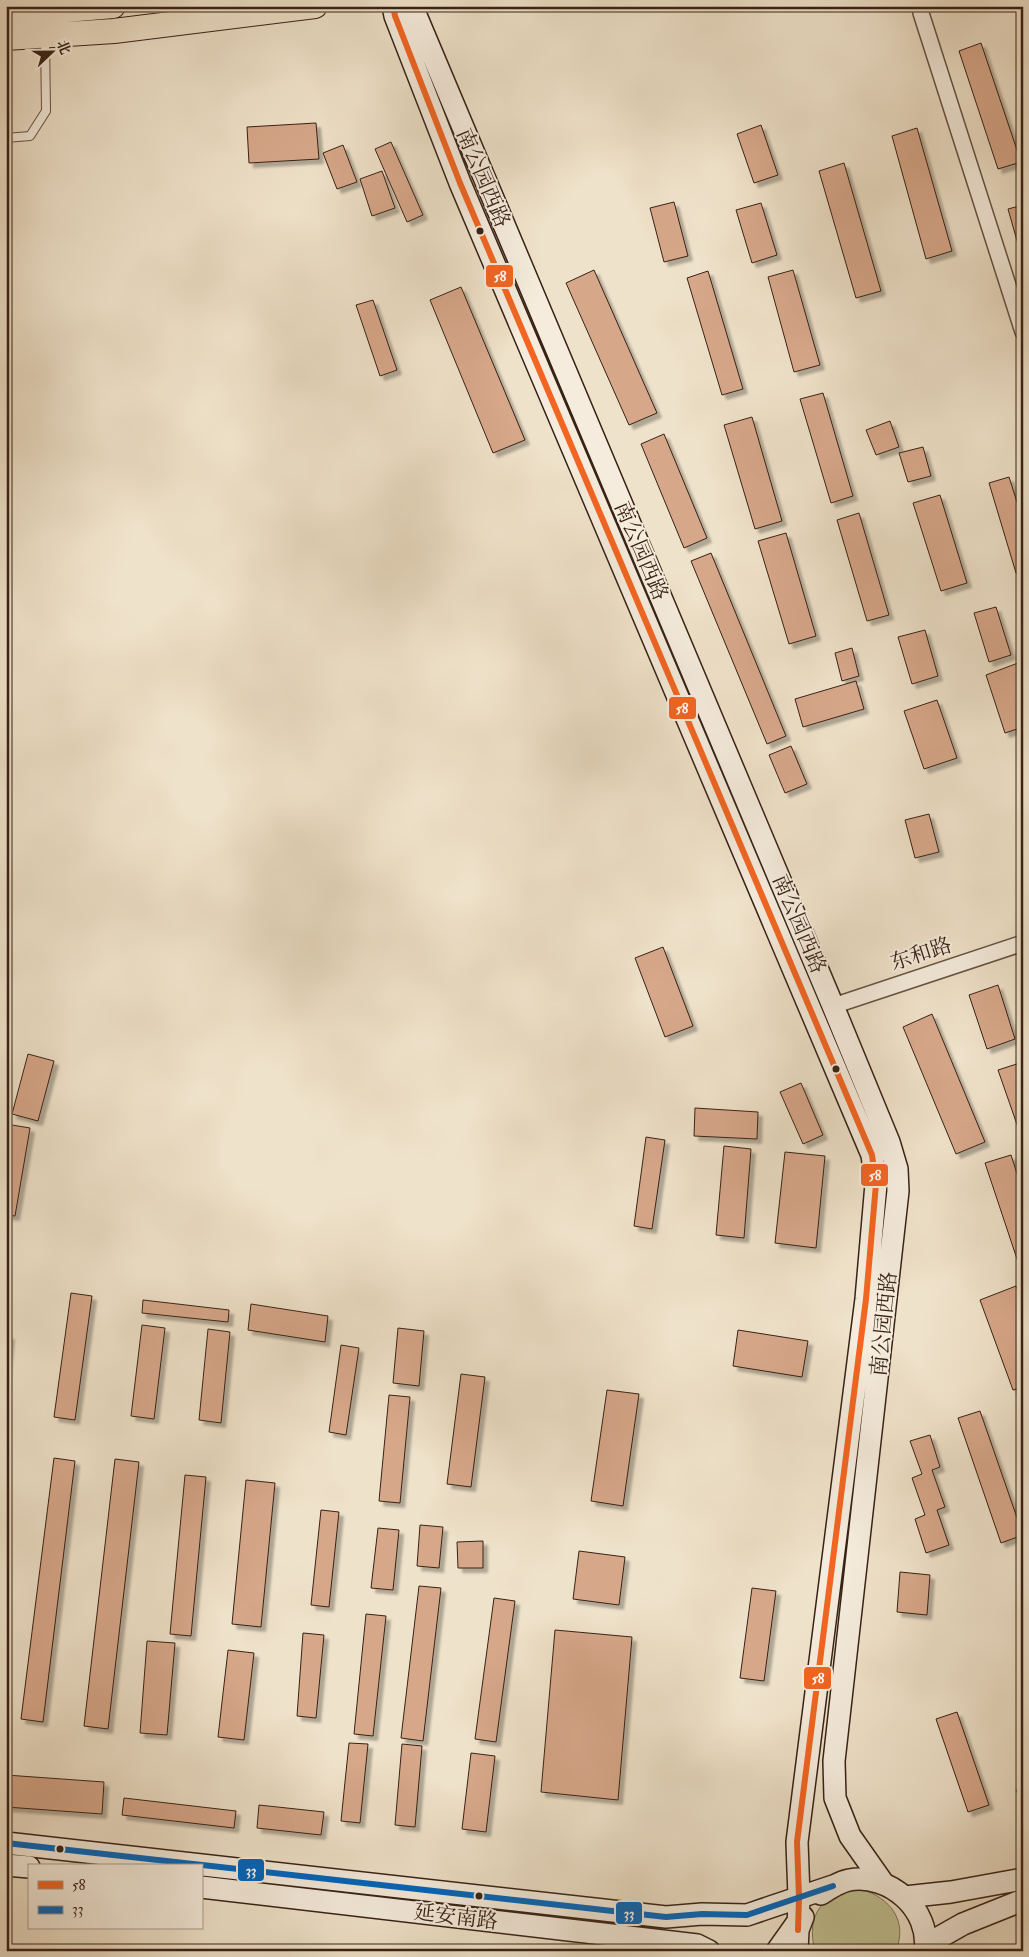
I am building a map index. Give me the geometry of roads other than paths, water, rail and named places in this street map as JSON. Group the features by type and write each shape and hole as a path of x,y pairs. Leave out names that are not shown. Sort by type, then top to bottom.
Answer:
{"main road":[{"path":"6,15 48,9 113,6"},
{"path":"6,38 114,31 315,6"},
{"name":"南公园西路","path":"393,6 395,16 460,183 872,1155 876,1184 866,1299 797,1842 800,1915 797,1951"},
{"name":"南公园西路","path":"412,6 833,1006 889,1142 897,1169 898,1191 834,1761 835,1798 850,1836 883,1883"},
{"name":"延安南路","path":"6,1843 193,1864"},
{"path":"6,1865 28,1868"},
{"name":"延安南路","path":"202,1865 666,1917 702,1914 800,1915"},
{"path":"777,1951 800,1915 817,1897 833,1886 849,1880 883,1883 910,1904 923,1927 931,1947 963,1924 1023,1900"},
{"path":"910,1904 951,1892 1023,1880"},
{"name":"延安南路","path":"202,1887 697,1945 709,1951"}],"street":[{"path":"922,6 921,13 1023,332"},
{"name":"东和路","path":"833,1006 1023,943"}],"lane":[{"path":"6,138 30,136 46,111 46,36"}]}
